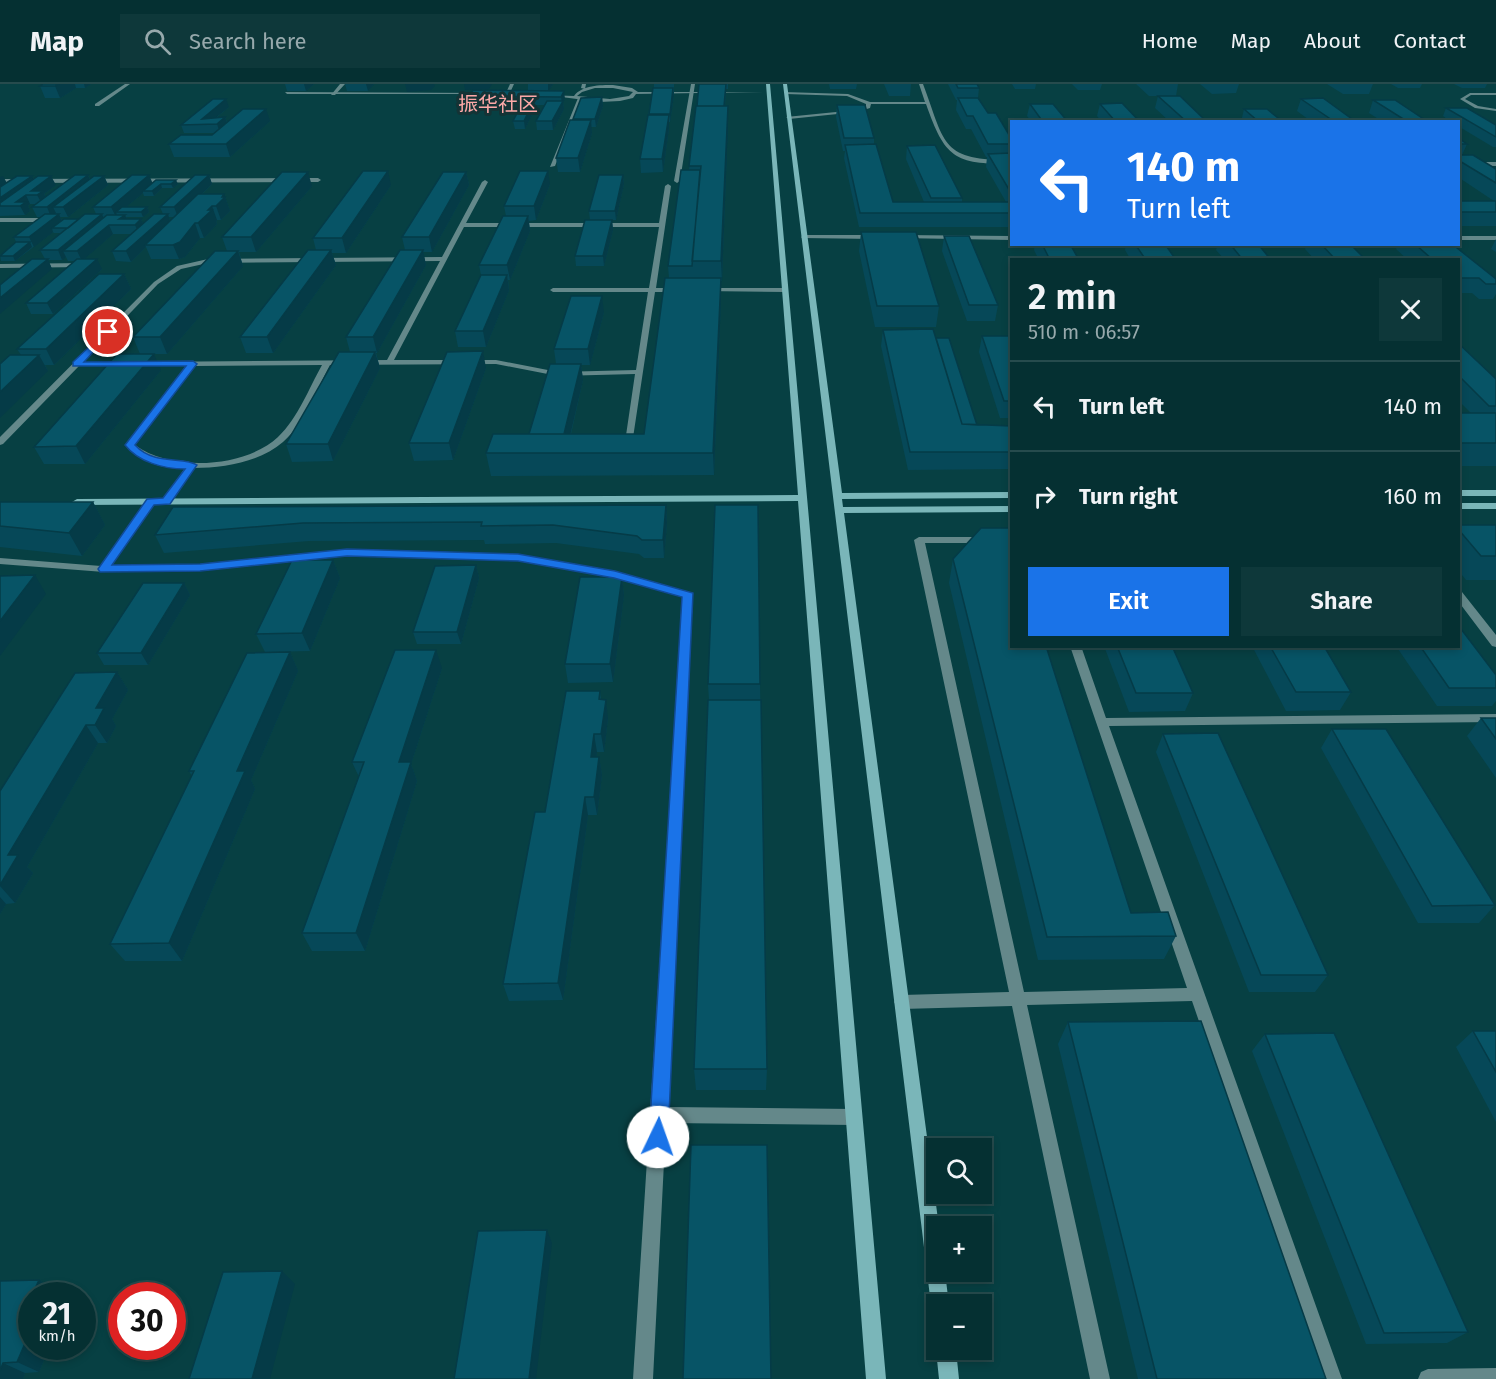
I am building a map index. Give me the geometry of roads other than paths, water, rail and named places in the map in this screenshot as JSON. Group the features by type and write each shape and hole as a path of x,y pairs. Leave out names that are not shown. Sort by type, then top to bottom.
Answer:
{"main road":[{"path":"768,88 876,1379"},
{"path":"786,89 939,1294"},
{"path":"1460,493 1496,493"},
{"path":"838,496 1010,495"},
{"path":"69,502 802,498"},
{"path":"1460,506 1496,506"},
{"path":"839,510 1010,509"},
{"path":"947,1360 949,1379"}],"street":[{"path":"97,105 128,84"},
{"path":"333,94 343,84"},
{"path":"507,94 512,84"},
{"path":"677,181 693,84"},
{"path":"921,84 946,149 959,158 988,163 1010,162"},
{"path":"552,166 583,86 614,85 632,88 635,93"},
{"path":"542,95 578,96 612,101 631,97 635,93 692,93 768,88"},
{"path":"786,89 848,95 869,103 929,103"},
{"path":"287,93 518,94"},
{"path":"1496,94 1470,94 1463,96 1462,99 1477,107 1496,110"},
{"path":"789,117 857,111 868,107 869,103"},
{"path":"1460,164 1496,164"},
{"path":"0,181 318,180"},
{"path":"389,363 485,182"},
{"path":"628,450 668,186"},
{"path":"0,220 65,220"},
{"path":"462,225 662,225"},
{"path":"804,237 885,237"},
{"path":"896,237 1010,238"},
{"path":"1460,238 1496,238"},
{"path":"0,442 156,283 179,267 208,261 444,259"},
{"path":"0,266 95,265"},
{"path":"553,290 685,290"},
{"path":"696,290 785,290"},
{"path":"76,364 496,362 558,374 640,372"},
{"path":"193,364 130,445 138,454 176,466 227,462 255,455 283,437 327,363"},
{"path":"166,502 192,465"},
{"path":"104,569 150,502"},
{"path":"1010,540 919,540 1100,1379"},
{"path":"0,561 104,569 200,568 347,553 518,557 615,575 688,595 660,1115 643,1379"},
{"path":"1460,597 1496,643"},
{"path":"1076,648 1332,1379"},
{"path":"1101,722 1496,718"},
{"path":"902,1002 1197,994"},
{"path":"660,1115 855,1117"},
{"path":"1428,1379 1496,1378"}],"district":[{"name":"振华社区","path":"498,104"}]}
